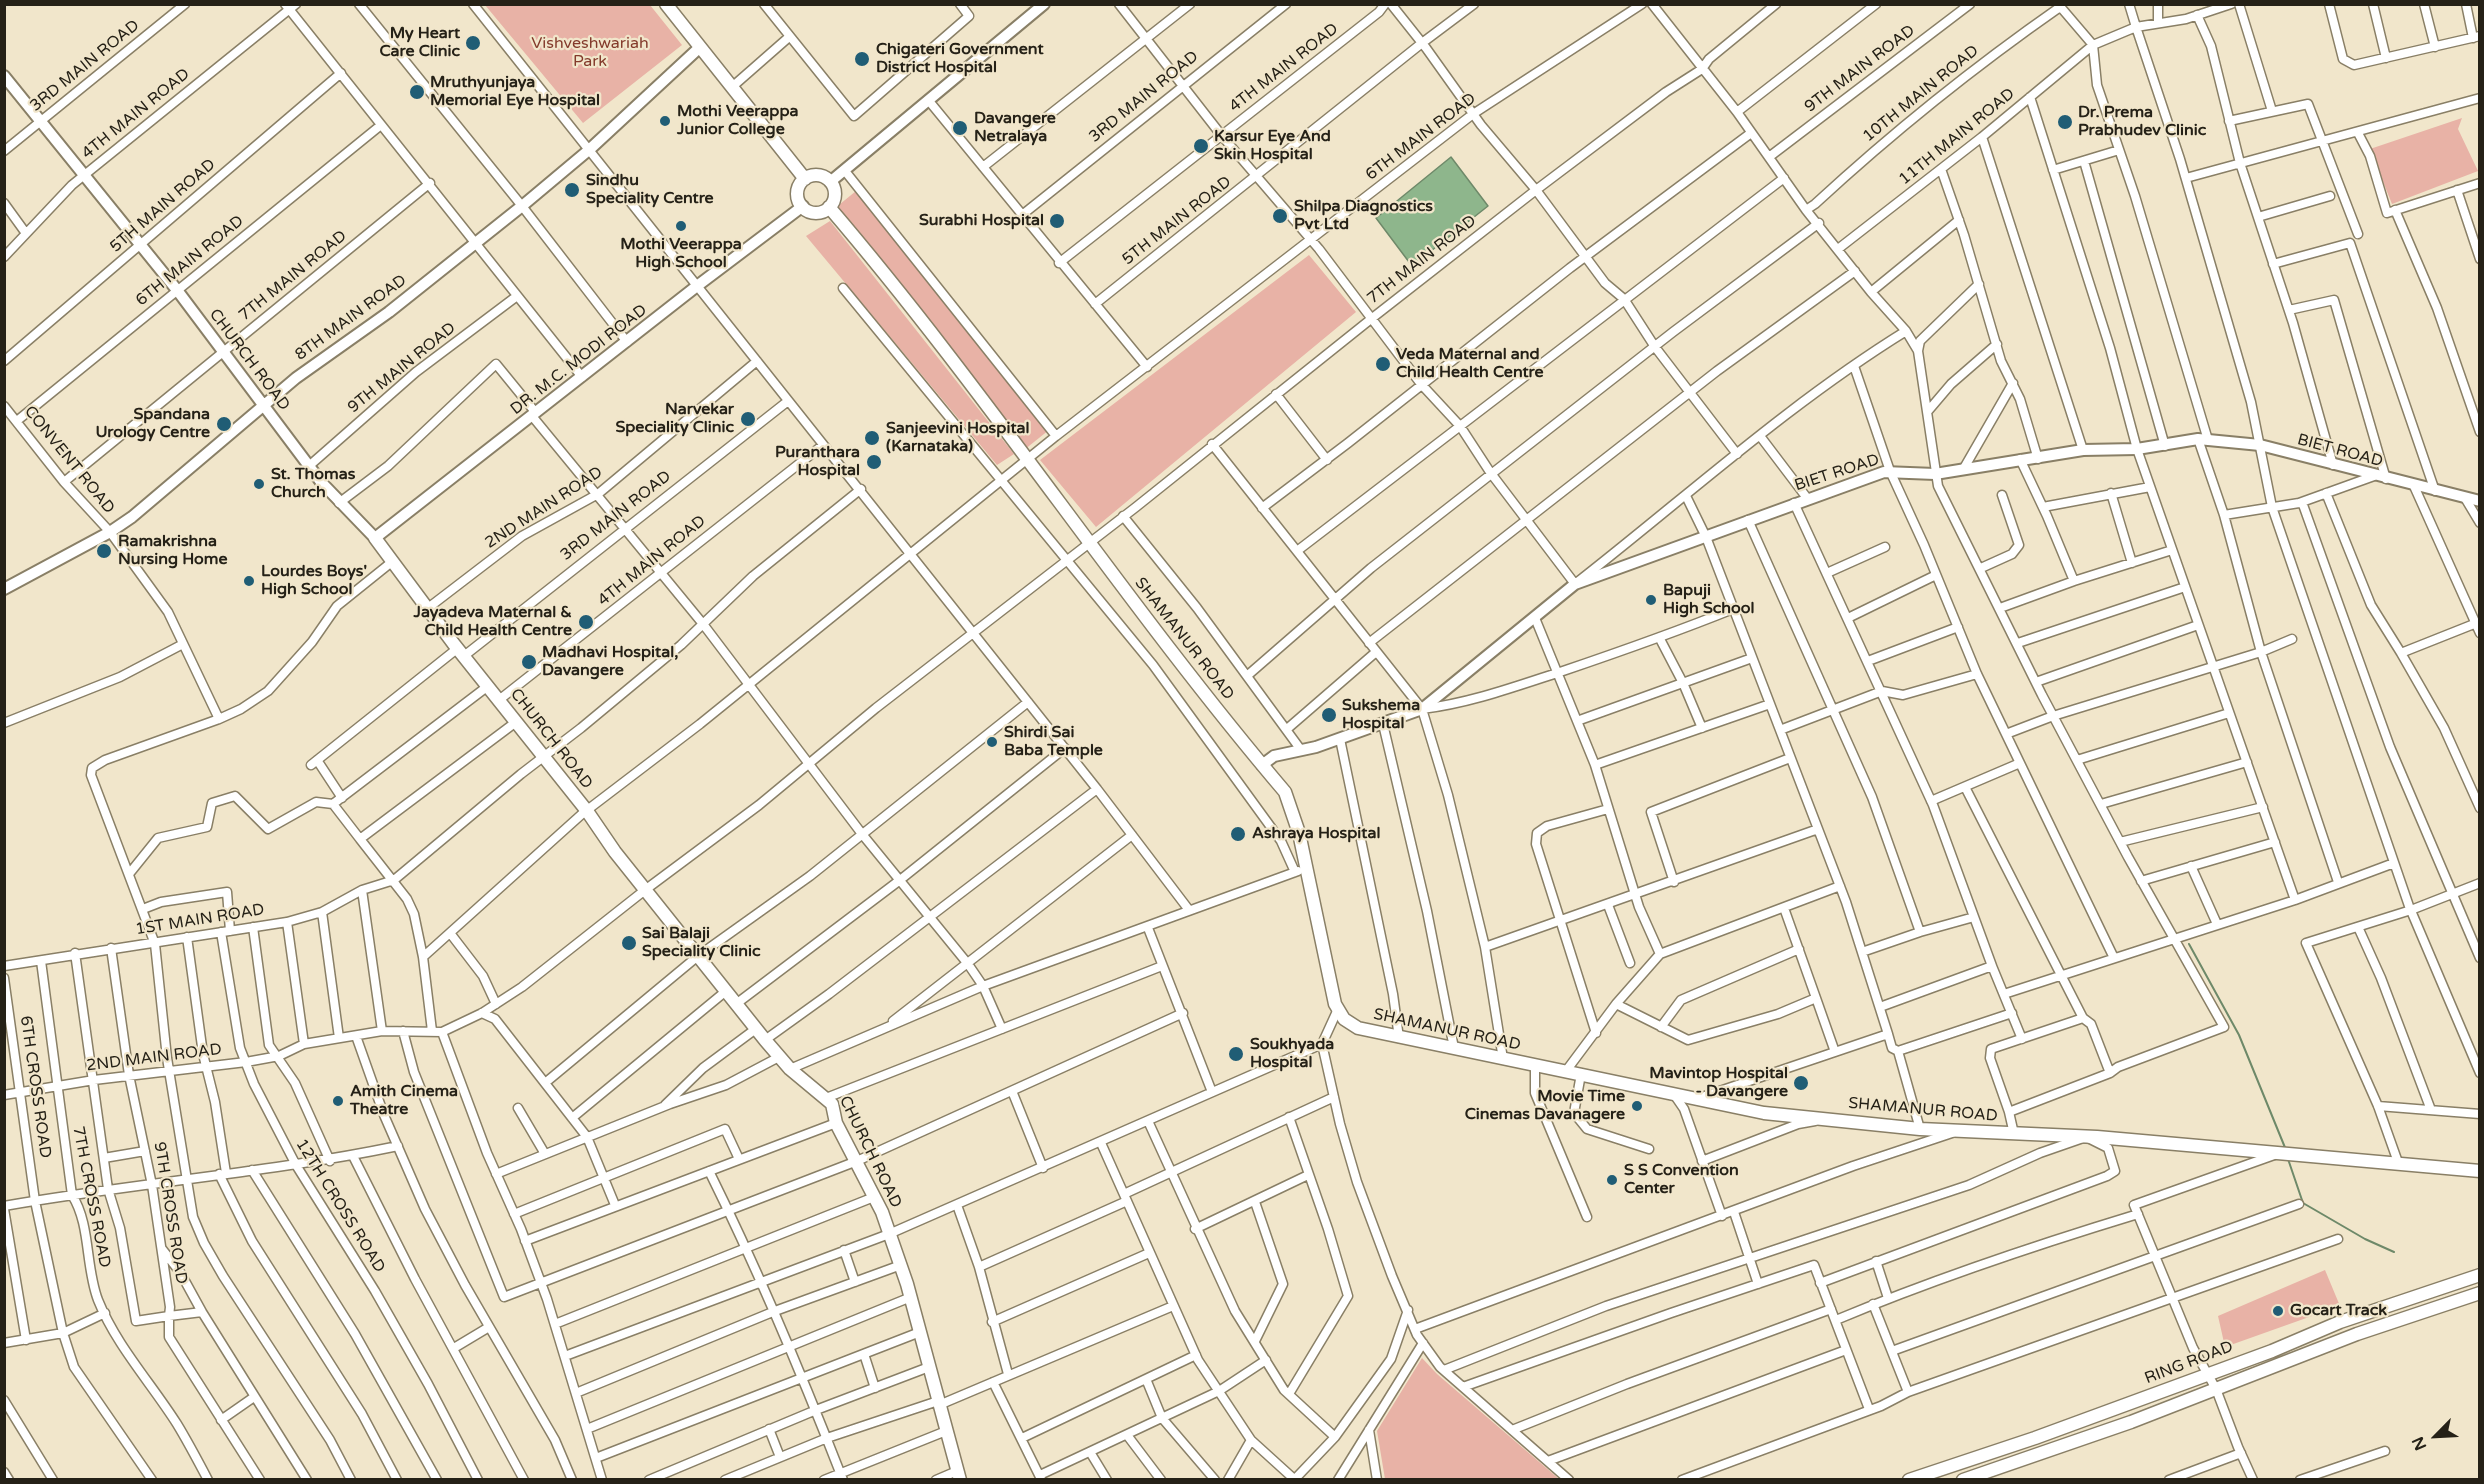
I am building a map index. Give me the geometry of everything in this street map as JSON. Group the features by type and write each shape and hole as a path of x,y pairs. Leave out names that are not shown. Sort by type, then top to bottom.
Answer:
{"main road":[{"path":"666,4 806,179"},
{"path":"819,175 831,182 835,195 829,207 815,213 802,207 798,194 806,179 819,175"},
{"name":"SHAMANUR ROAD","path":"829,207 879,265 1087,542 1262,765 1286,792 1301,871 1331,988 1344,1019 1358,1028 1764,1113 1920,1129 2086,1137 2480,1171"},
{"name":"CHURCH ROAD","path":"375,538 543,758 587,811 615,852 765,1040 790,1069 832,1104 836,1123 874,1197 901,1265 958,1475"},
{"name":"RING ROAD","path":"1910,1479 2035,1438 2272,1351 2340,1322 2480,1275"},
{"name":"RING ROAD","path":"1963,1479 2131,1422 2384,1325 2480,1293"}],"street":[{"name":"3RD MAIN ROAD","path":"4,151 185,4"},
{"path":"359,4 522,206 627,342"},
{"path":"473,4 861,489 1189,910"},
{"path":"764,4 854,116 969,16 960,4"},
{"path":"831,182 1044,4"},
{"path":"1119,4 1222,136 1311,240 1421,384 1460,426 1492,475 1575,584 1760,436 1854,366 1906,331"},
{"path":"983,167 1190,4"},
{"name":"3RD MAIN ROAD","path":"1022,215 1286,4"},
{"name":"4TH MAIN ROAD","path":"1059,263 1379,12 1385,4"},
{"path":"1391,4 1473,114 1536,190 1605,283 1624,299 1654,347 1737,454"},
{"name":"5TH MAIN ROAD","path":"1095,304 1474,4"},
{"name":"6TH MAIN ROAD","path":"423,957 587,811 700,724 1056,436 1473,114 1642,4"},
{"path":"1652,4 1737,112 1806,210 1819,223 1871,292 1906,331 1918,351"},
{"name":"7TH MAIN ROAD","path":"442,1032 482,1013 522,987 809,765 876,708 1536,190 1666,92 1702,69 1709,59 1776,4"},
{"path":"1737,112 1876,4"},
{"name":"9TH MAIN ROAD","path":"1769,157 1970,4"},
{"path":"2129,4 2186,178 2252,402 2272,507 2411,910 2480,1072"},
{"path":"2158,4 2158,23"},
{"name":"11TH MAIN ROAD","path":"1838,249 1983,136 2092,45 2136,27 2198,15 2214,7 2231,4"},
{"path":"2239,4 2272,111"},
{"path":"2329,4 2343,59 2354,65 2476,37 2466,4"},
{"path":"2373,4 2386,58"},
{"path":"2424,4 2434,47"},
{"path":"2059,5 2092,45 2097,85 2119,150 2203,440 2260,652 2338,882"},
{"name":"10TH MAIN ROAD","path":"1806,210 1880,146 2059,5"},
{"path":"290,6 381,125 582,377"},
{"name":"4TH MAIN ROAD","path":"4,257 25,232 84,176 290,6"},
{"path":"2198,15 2211,46 2240,163 2289,310 2333,465"},
{"path":"732,87 789,37"},
{"name":"8TH MAIN ROAD","path":"4,589 110,532 296,378 388,312 522,206 590,149 699,48"},
{"name":"5TH MAIN ROAD","path":"4,361 341,73"},
{"name":"CHURCH ROAD","path":"4,76 42,120 84,176 177,290 309,466 339,503 375,538"},
{"path":"2030,97 2110,348 2137,449 2295,900"},
{"path":"2186,178 2480,98"},
{"path":"929,101 1059,263 1147,367"},
{"path":"2229,121 2308,104 2358,234"},
{"name":"6TH MAIN ROAD","path":"18,420 381,125"},
{"path":"2358,132 2370,156 2387,213 2480,183"},
{"path":"1262,508 1327,460 1585,256 1751,133"},
{"path":"1983,136 2083,450"},
{"path":"2053,170 2119,150"},
{"path":"2084,161 2165,446"},
{"path":"1941,169 1959,220 2001,361 2013,383 2038,459"},
{"path":"845,171 1056,436"},
{"path":"1297,551 1784,178"},
{"name":"7TH MAIN ROAD","path":"64,482 429,183"},
{"path":"2457,190 2480,259"},
{"path":"2258,217 2330,196"},
{"path":"4,203 25,232"},
{"name":"DR. M.C. MODI ROAD","path":"375,538 697,286 802,207"},
{"path":"2395,210 2437,309 2480,432"},
{"path":"1871,292 1959,220"},
{"path":"1248,675 1336,601 1371,568 1654,347 1819,223"},
{"path":"2273,264 2350,243 2435,491"},
{"path":"1369,643 1690,392 1855,271"},
{"path":"1979,284 1920,341 1918,351 1938,486 2053,716 2141,881 2224,1027 2009,1112"},
{"path":"790,1069 983,986 1301,871 1153,665 843,288"},
{"name":"9TH MAIN ROAD","path":"309,466 416,372 517,296"},
{"path":"2289,310 2334,300 2386,479"},
{"path":"1928,411 1951,384 1996,344"},
{"name":"2ND MAIN ROAD","path":"428,608 522,536 598,494 757,361"},
{"path":"339,503 388,466 496,364 624,529 703,624 862,834 968,964 983,986 1002,1029"},
{"path":"1854,366 1890,471 1977,674 2114,958"},
{"path":"1964,468 2013,383"},
{"path":"1276,394 1327,460"},
{"name":"3RD MAIN ROAD","path":"342,798 314,763 624,529 788,400"},
{"name":"CONVENT ROAD","path":"4,406 18,420 64,482 110,532 168,612 219,719"},
{"path":"1760,436 1807,498"},
{"name":"BIET ROAD","path":"1262,765 1274,756 1340,739 1422,709 1575,584 1807,498 1890,471 1935,474 2083,450 2137,449 2165,446 2174,441 2203,440 2260,445 2374,476 2480,501"},
{"path":"1212,444 1422,709 1448,795 1485,947 1503,1059"},
{"name":"4TH MAIN ROAD","path":"499,700 824,445"},
{"path":"2020,459 2074,581"},
{"path":"2224,515 2302,502 2374,476"},
{"path":"2414,486 2480,633"},
{"path":"2043,507 2151,487"},
{"path":"394,880 581,729 703,624 753,576 861,489"},
{"path":"2111,493 2132,562"},
{"path":"2326,493 2371,605 2444,728 2480,808"},
{"path":"1981,568 2012,554 2019,545 2002,495"},
{"path":"1686,496 1706,537 1840,886 1892,1048 1898,1051 2012,1013"},
{"path":"2465,498 2480,523"},
{"path":"2302,502 2390,747 2480,958"},
{"path":"1794,503 1931,801 1992,966 2022,1038"},
{"path":"1123,516 1248,675 1301,750"},
{"path":"1748,520 1872,797 1920,932"},
{"path":"1827,573 1885,547"},
{"path":"2000,608 2074,581 2172,550"},
{"path":"351,1479 330,1440 243,1309 204,1243 193,1217 167,1058 154,944 143,909 91,775 92,768 105,760 219,719 241,709 268,691 312,642 337,606 393,561"},
{"path":"1848,618 1936,575"},
{"path":"2018,643 2185,587"},
{"path":"1422,709 1455,705 1558,672 1660,639 1733,609"},
{"path":"1536,618 1594,765 1635,896 1660,954"},
{"path":"2401,653 2474,624"},
{"path":"2036,682 2198,625"},
{"path":"1868,661 1958,627"},
{"path":"1660,639 1683,683 1702,728"},
{"path":"2006,734 2053,716 2260,652 2292,639"},
{"path":"4,723 120,677 183,644"},
{"path":"1287,729 1377,652"},
{"path":"1577,721 1752,658"},
{"path":"1780,730 1882,691 1903,695 1977,674"},
{"path":"129,874 159,838 207,827 212,803 235,796 268,829 316,802 333,804 488,686"},
{"path":"544,1083 698,956 782,898 1028,702"},
{"path":"1594,765 1770,704"},
{"path":"2077,760 2229,713"},
{"path":"360,839 516,722"},
{"path":"1383,724 1427,911 1454,1048"},
{"path":"1340,739 1393,994 1399,1038"},
{"path":"736,1004 900,880 1065,748"},
{"path":"1674,882 1650,812 1791,758"},
{"path":"2100,804 2247,762"},
{"path":"1931,801 2020,764"},
{"path":"1965,787 2060,976 2083,1018 2091,1024 2110,1073"},
{"path":"765,1040 1097,789"},
{"path":"333,804 394,880 414,914 423,957 432,1031"},
{"path":"2120,842 2263,807"},
{"path":"1596,1033 1536,844 1537,833 1547,826 1608,809"},
{"path":"1485,947 1635,896 1818,829"},
{"path":"882,1029 1132,835"},
{"path":"2141,881 2275,842"},
{"path":"2004,994 2295,900 2338,882 2394,863"},
{"path":"2192,866 2217,924"},
{"name":"1ST MAIN ROAD","path":"4,966 75,953 154,944 287,922 322,912 362,890 394,880"},
{"path":"2399,1165 2378,1106 2306,943 2411,910 2480,883"},
{"path":"1566,1071 1616,1004 1660,954 1840,886"},
{"path":"362,890 382,1031"},
{"name":"12TH CROSS ROAD","path":"143,909 161,902 227,892 225,931 240,1048 266,1110 296,1165 375,1291 478,1479"},
{"path":"1608,905 1630,963"},
{"path":"1784,908 1835,1052"},
{"path":"322,912 339,1038"},
{"path":"1862,952 1974,917"},
{"path":"287,922 304,1044"},
{"path":"253,927 269,1045 279,1056 295,1083 330,1161"},
{"path":"2358,927 2381,978 2431,1110"},
{"path":"1148,928 1212,1092"},
{"path":"450,933 483,976 496,1004"},
{"path":"187,937 223,1174 252,1241 362,1414 397,1479"},
{"name":"9TH CROSS ROAD","path":"111,948 129,1075 152,1185 169,1316 169,1337 260,1479"},
{"path":"1661,1027 1681,1000 1799,949"},
{"path":"75,953 108,1189 120,1228 136,1321 202,1312"},
{"name":"7TH CROSS ROAD","path":"41,961 72,1195 81,1208 89,1272 105,1313 143,1376 177,1424 208,1479"},
{"path":"826,1098 1162,966"},
{"path":"1880,1007 1992,966"},
{"name":"6TH CROSS ROAD","path":"4,978 35,1200 63,1333 74,1367 152,1479"},
{"path":"572,1118 726,991"},
{"path":"1616,1004 1688,1040 1778,1014 1816,998"},
{"path":"1338,1009 1322,1044 1334,1097 1357,1182 1414,1329 1444,1370 1569,1479"},
{"path":"482,1013 495,1019 587,1137 615,1205"},
{"path":"403,1031 414,1072 504,1297 857,1161 1183,1013"},
{"path":"2014,1134 2009,1112 1990,1058 1990,1049 2083,1018"},
{"path":"663,1107 703,1068 757,1028"},
{"name":"2ND MAIN ROAD","path":"4,1095 129,1075 246,1062 279,1056 304,1044 382,1031 442,1032"},
{"path":"442,1032 496,1174 541,1282 602,1479"},
{"path":"1699,1098 1888,1034"},
{"path":"356,1036 384,1115 439,1237 555,1440 572,1479"},
{"path":"564,1356 761,1280 889,1234 1101,1143 1322,1044"},
{"path":"1898,1051 1920,1129"},
{"path":"496,1174 663,1107 726,1085 779,1057"},
{"path":"1535,1065 1535,1093 1587,1217"},
{"path":"1581,1074 1574,1113 1587,1129 1649,1149"},
{"path":"1012,1091 1043,1168"},
{"path":"1672,1093 1684,1109 1722,1216"},
{"path":"979,1267 1125,1198 1171,1172 1334,1097"},
{"path":"2378,1106 2480,1114"},
{"path":"518,1108 545,1154"},
{"path":"1289,1117 1328,1229 1348,1296 1289,1394"},
{"path":"1702,1161 1798,1124 1831,1119"},
{"path":"1148,1121 1234,1311 1289,1394 1335,1437"},
{"path":"525,1240 836,1123"},
{"path":"514,1214 603,1176 725,1129 739,1159"},
{"path":"1414,1329 1853,1166 1960,1131"},
{"path":"1444,1370 1606,1306 1969,1185 2040,1153 2086,1137 2108,1148 2115,1171 1820,1283"},
{"path":"1101,1143 1196,1355 1251,1440 1294,1479 1335,1437 1391,1359 1408,1310"},
{"path":"26,1340 4,1207 108,1189 330,1161 398,1146"},
{"path":"104,1158 145,1151"},
{"path":"2253,1479 2209,1373 2193,1348 2157,1256 2134,1205 2284,1155"},
{"path":"353,1156 524,1479"},
{"path":"252,1170 360,1342 437,1479"},
{"path":"708,1171 747,1248 790,1344 842,1476"},
{"path":"1195,1229 1308,1175"},
{"path":"555,1324 874,1197"},
{"path":"1255,1202 1283,1284 1255,1341"},
{"path":"1892,1350 2299,1204"},
{"path":"957,1205 979,1267 992,1322 1008,1374"},
{"path":"1734,1212 1758,1284"},
{"path":"1836,1320 1888,1298 2138,1214"},
{"path":"1682,1479 1869,1409 1908,1392 2338,1239"},
{"path":"161,1248 180,1272 254,1397 307,1479"},
{"path":"844,1250 855,1282"},
{"path":"992,1322 1149,1253"},
{"path":"1876,1261 1888,1298"},
{"path":"576,1394 775,1311 901,1265"},
{"path":"1463,1387 1814,1266 1869,1409"},
{"path":"587,1430 790,1344 910,1297"},
{"path":"1873,1304 1908,1392"},
{"path":"725,1479 827,1438 939,1403 1173,1306"},
{"path":"1512,1430 1627,1384 1831,1309"},
{"path":"4,1344 63,1333 105,1313"},
{"path":"454,1348 489,1327"},
{"path":"596,1458 920,1332"},
{"path":"1338,1479 1423,1343"},
{"path":"1548,1461 1846,1350"},
{"path":"864,1354 875,1388"},
{"path":"1022,1438 1196,1355"},
{"path":"993,1382 1040,1477 1219,1392 1266,1360"},
{"path":"649,1479 816,1410 929,1367"},
{"path":"1146,1379 1162,1418 1215,1479"},
{"path":"221,1420 254,1397"},
{"path":"4,1400 54,1479"},
{"path":"769,1429 780,1457"},
{"path":"1369,1430 1377,1479"},
{"path":"824,1479 842,1476 946,1431"},
{"path":"1127,1435 1161,1479"},
{"path":"1228,1479 1251,1440"},
{"path":"2300,1479 2385,1451"},
{"path":"1090,1452 1107,1479"},
{"path":"2169,1479 2241,1453"},
{"path":"4,1472 9,1479"},
{"path":"936,1479 958,1475"}],"green space":[{"name":"Vishveshwariah Park","path":"485,5 650,5 682,45 583,123"},
{"path":"2462,118 2458,129 2478,171 2392,204 2370,149"},
{"path":"856,191 1049,430 1024,450 834,209"},
{"path":"830,221 1014,454 997,465 806,236"},
{"path":"1309,255 1356,312 1096,527 1040,460"},
{"name":"Gocart Track","path":"2325,1270 2340,1306 2225,1347 2218,1316"},
{"path":"1422,1358 1437,1374 1559,1479 1385,1479 1377,1431"}],"shaded area":[{"path":"1451,157 1488,206 1412,266 1376,218"}],"waterway":[{"path":"2189,944 2239,1035 2286,1150"},
{"path":"2288,1159 2303,1203 2365,1239 2394,1252"}],"place":[{"name":"My Heart Care Clinic","path":"473,43"},
{"name":"Chigateri Government District Hospital","path":"862,59"},
{"name":"Mruthyunjaya Memorial Eye Hospital","path":"417,92"},
{"name":"Mothi Veerappa Junior College","path":"665,121"},
{"name":"Dr. Prema Prabhudev Clinic","path":"2065,122"},
{"name":"Davangere Netralaya","path":"960,128"},
{"name":"Karsur Eye And Skin Hospital","path":"1201,146"},
{"name":"Sindhu Speciality Centre","path":"572,190"},
{"name":"Shilpa Diagnostics Pvt Ltd","path":"1280,216"},
{"name":"Surabhi Hospital","path":"1057,221"},
{"name":"Mothi Veerappa High School","path":"681,226"},
{"name":"Veda Maternal and Child Health Centre","path":"1383,364"},
{"name":"Narvekar Speciality Clinic","path":"748,419"},
{"name":"Spandana Urology Centre","path":"224,424"},
{"name":"Sanjeevini Hospital (Karnataka)","path":"872,438"},
{"name":"Puranthara Hospital","path":"874,462"},
{"name":"St. Thomas Church","path":"259,484"},
{"name":"Ramakrishna Nursing Home","path":"104,551"},
{"name":"Lourdes Boys' High School","path":"249,581"},
{"name":"Bapuji High School","path":"1651,600"},
{"name":"Jayadeva Maternal & Child Health Centre","path":"586,622"},
{"name":"Madhavi Hospital, Davangere","path":"529,662"},
{"name":"Sukshema Hospital","path":"1329,715"},
{"name":"Shirdi Sai Baba Temple","path":"992,742"},
{"name":"Ashraya Hospital","path":"1238,834"},
{"name":"Sai Balaji Speciality Clinic","path":"629,943"},
{"name":"Soukhyada Hospital","path":"1236,1054"},
{"name":"Mavintop Hospital - Davangere","path":"1801,1083"},
{"name":"Amith Cinema Theatre","path":"338,1101"},
{"name":"Movie Time Cinemas Davanagere","path":"1637,1106"},
{"name":"S S Convention Center","path":"1612,1180"},
{"name":"Gocart Track","path":"2278,1311"}]}
